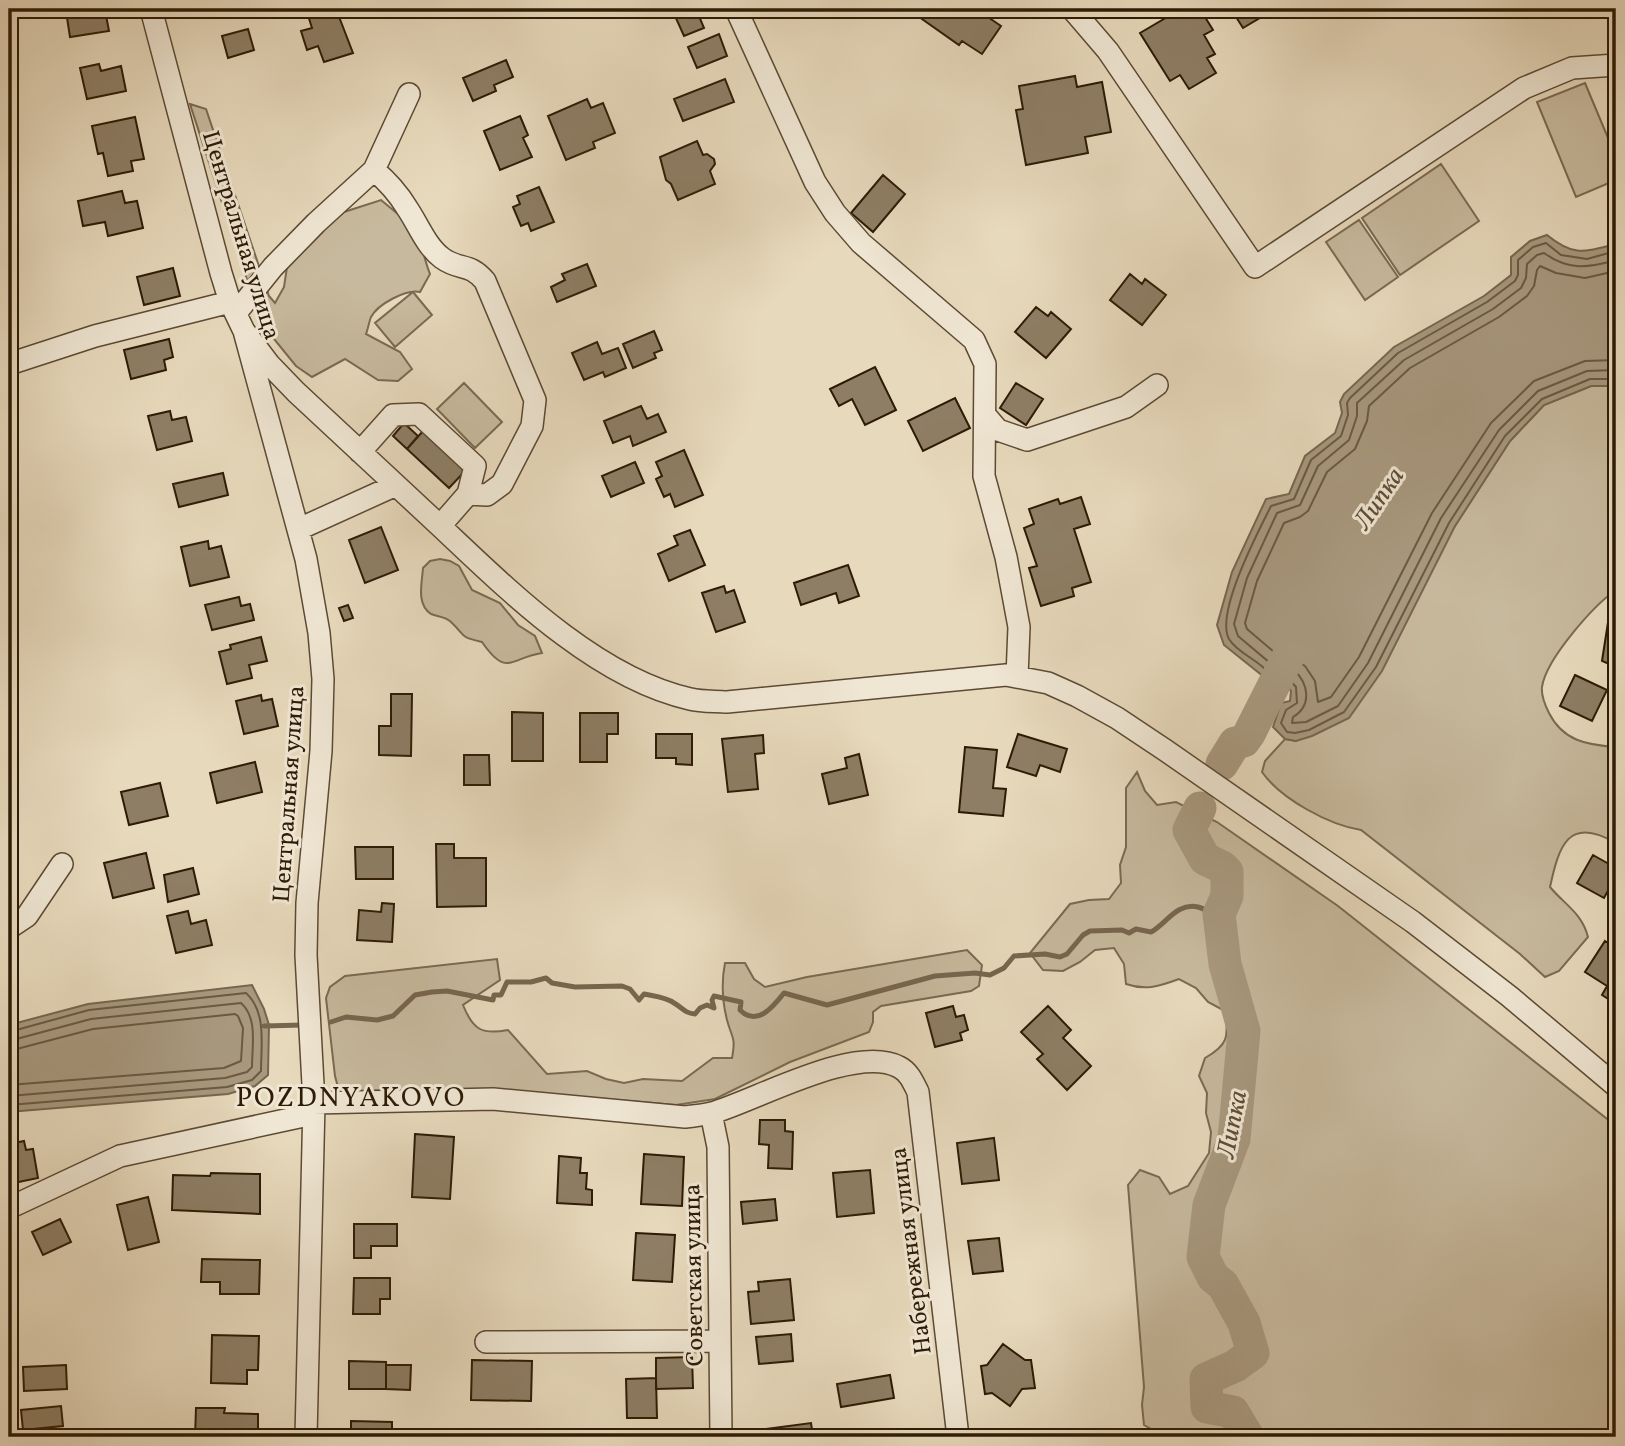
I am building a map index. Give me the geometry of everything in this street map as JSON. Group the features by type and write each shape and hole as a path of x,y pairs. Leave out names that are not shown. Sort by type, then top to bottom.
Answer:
{"street":[{"name":"Центральная улица","path":"150,9 299,529 311,582 323,679 321,751 306,916 314,1108 306,1437"},
{"path":"736,9 815,182 835,213 861,243 974,340 985,364 984,476 1006,557 1019,627 1017,677"},
{"path":"1072,9 1108,51 1255,267 1524,88 1572,68 1616,65"},
{"path":"9,364 95,336 237,315 273,267 374,170 409,94"},
{"path":"374,170 390,184 426,240 441,258 457,266 475,270 485,281 535,400 532,426 502,484 488,495 468,494"},
{"path":"237,315 268,364 360,452 562,633 612,667 663,691 693,700 727,702 1006,676 1048,683 1117,718 1413,922 1509,996 1616,1086"},
{"path":"986,416 998,430 1027,440 1126,407 1157,385"},
{"path":"360,452 393,415 419,414 475,466 468,494 440,526"},
{"path":"299,529 396,485"},
{"path":"9,928 27,916 62,864"},
{"name":"Набережная улица","path":"710,1113 829,1068 882,1061 910,1075 918,1092 958,1437"},
{"path":"9,1208 120,1156 314,1108 493,1099 685,1117 710,1113"},
{"name":"Советская улица","path":"710,1113 718,1147 721,1437"},
{"path":"486,1342 720,1341"}],"shaded area":[{"path":"1585,83 1616,157 1616,180 1576,197 1537,102"},
{"path":"190,104 206,109 269,296 275,303 284,287 287,267 311,236 344,212 381,200 414,231 430,274 420,292 400,295 380,307 371,317 366,334 400,352 412,369 398,381 378,380 345,359 312,377 296,366 261,323"},
{"path":"1441,164 1479,221 1400,275 1362,218"},
{"path":"1359,220 1398,277 1365,300 1326,242"},
{"path":"413,292 432,315 395,347 375,323"},
{"path":"464,383 502,422 475,448 437,409"},
{"path":"1591,386 1616,386 1616,590 1584,620 1561,648 1545,675 1542,690 1549,713 1561,730 1586,743 1616,747 1616,843 1587,832 1568,839 1562,848 1550,887 1577,915 1588,937 1559,971 1545,977 1520,954 1361,830 1335,823 1293,801 1262,772 1265,761 1285,739 1296,741 1455,526 1510,441 1544,405"},
{"path":"440,559 459,566 472,590 500,603 518,625 535,636 542,653 504,663 497,660 482,642 466,637 449,620 426,610 421,593 423,568 430,561"},
{"path":"1137,772 1145,791 1157,805 1176,802 1217,822 1338,906 1616,1126 1616,1437 1202,1437 1160,1434 1144,1425 1144,1387 1128,1185 1140,1170 1159,1177 1170,1194 1188,1186 1209,1153 1211,1132 1206,1113 1207,1093 1199,1076 1205,1058 1218,1049 1225,1039 1225,1011 1208,1002 1196,988 1179,979 1153,987 1126,984 1124,964 1114,948 1095,950 1063,971 1043,970 1030,953 1070,904 1109,899 1121,883 1120,865 1126,847 1126,788"},
{"path":"967,950 982,965 979,986 971,991 881,1006 873,1012 869,1032 790,1062 715,1099 676,1105 490,1089 339,1091 335,1076 326,998 330,987 345,976 497,959 500,980 463,1005 471,1020 480,1029 491,1032 508,1030 547,1074 587,1071 624,1083 643,1079 682,1081 713,1058 732,1058 733,1041 723,998 725,963 745,963 754,979 765,987 807,977"}],"water":[{"path":"1547,235 1572,250 1596,249 1616,244 1616,386 1591,386 1544,405 1510,441 1455,526 1382,671 1349,718 1312,736 1296,741 1285,739 1273,727 1281,703 1290,701 1291,691 1285,683 1275,693 1269,692 1264,685 1264,677 1224,645 1217,625 1232,572 1266,499 1289,494 1305,456 1335,433 1342,413 1340,402 1344,394 1394,347 1484,296 1511,275 1511,257 1530,241"},
{"path":"252,985 269,1025 268,1075 255,1086 228,1094 9,1112 9,1025 88,1004"}],"building":[{"path":"82,9 83,14 105,10 109,31 70,37 66,11"},
{"path":"306,9 336,9 353,53 324,62 318,46 307,50 301,31 312,28"},
{"path":"696,9 704,28 684,36 675,16"},
{"path":"929,9 976,9 1001,26 982,54 962,41 959,45 922,19"},
{"path":"1181,9 1200,9 1213,30 1204,35 1215,54 1207,58 1216,73 1189,89 1180,75 1170,81 1140,33"},
{"path":"1231,9 1275,9 1243,28"},
{"path":"248,29 254,50 228,58 222,36"},
{"path":"719,34 727,56 697,68 688,47"},
{"path":"506,60 513,77 494,85 496,91 473,101 463,78"},
{"path":"99,64 101,71 121,66 126,91 87,99 80,68"},
{"path":"1075,76 1077,87 1102,82 1111,132 1085,137 1088,153 1026,165 1016,110 1023,109 1019,86"},
{"path":"725,79 734,102 683,121 674,99"},
{"path":"587,99 591,108 603,103 615,133 593,142 595,148 566,160 548,116"},
{"path":"520,116 528,135 523,138 532,157 500,170 484,131"},
{"path":"135,117 144,159 131,161 133,171 108,176 103,153 98,154 92,126"},
{"path":"697,141 703,155 707,154 714,159 715,164 710,171 715,184 678,200 671,184 666,180 660,157"},
{"path":"883,175 905,194 873,232 851,213"},
{"path":"539,187 554,222 531,231 528,223 521,226 513,207 520,204 517,196"},
{"path":"122,191 125,203 137,201 143,228 108,236 105,222 83,226 78,201"},
{"path":"587,264 596,286 557,302 551,287 565,280 562,274"},
{"path":"173,268 180,296 144,305 137,277"},
{"path":"1130,274 1142,284 1145,279 1166,295 1142,325 1110,300"},
{"path":"1036,307 1048,316 1051,312 1071,329 1046,358 1015,332"},
{"path":"654,331 662,350 654,353 656,358 633,368 623,344"},
{"path":"169,339 173,357 164,360 166,370 131,379 124,350"},
{"path":"597,342 602,354 618,348 626,368 605,377 603,372 584,380 572,353"},
{"path":"875,367 896,410 865,425 852,399 839,406 830,389"},
{"path":"1016,383 1043,399 1026,425 1000,408"},
{"path":"955,398 970,428 923,451 908,421"},
{"path":"641,406 647,419 658,414 666,432 633,446 630,436 613,443 604,421"},
{"path":"170,411 172,420 186,417 192,441 157,450 148,416"},
{"path":"404,423 418,436 407,449 393,436"},
{"path":"423,431 466,470 449,488 407,449"},
{"path":"684,450 703,495 675,507 670,494 664,497 656,479 662,476 656,462"},
{"path":"635,462 644,483 611,497 602,476"},
{"path":"223,473 228,495 179,507 173,484"},
{"path":"1081,497 1090,524 1074,529 1091,582 1072,588 1074,596 1041,606 1029,568 1037,566 1024,528 1034,524 1029,509 1058,499 1060,504"},
{"path":"381,527 398,570 365,583 349,540"},
{"path":"690,530 705,565 669,581 658,554 678,545 674,536"},
{"path":"208,541 209,549 221,546 229,577 190,586 181,547"},
{"path":"848,565 859,596 839,603 836,593 801,605 794,583"},
{"path":"724,586 726,593 734,590 745,622 716,632 702,593"},
{"path":"239,597 241,606 250,604 254,620 212,630 205,605"},
{"path":"348,605 353,618 344,621 339,608"},
{"path":"1609,616 1616,617 1616,667 1602,661"},
{"path":"261,637 267,661 249,665 252,678 227,684 219,652 231,649 230,645"},
{"path":"1575,675 1607,690 1592,721 1560,706"},
{"path":"391,694 412,694 411,756 379,755 379,726 391,726"},
{"path":"261,695 262,701 272,699 278,726 244,734 236,701"},
{"path":"512,712 543,713 543,761 512,761"},
{"path":"580,713 618,713 618,734 607,734 607,762 580,762"},
{"path":"656,734 692,734 692,765 676,764 676,758 656,758"},
{"path":"1018,734 1067,749 1060,772 1040,765 1036,776 1007,767"},
{"path":"763,735 764,753 755,754 758,789 728,792 722,739"},
{"path":"965,747 997,750 993,788 1006,789 1003,816 959,812"},
{"path":"859,754 868,795 829,804 822,774 847,768 845,758"},
{"path":"464,755 489,755 490,785 464,785"},
{"path":"255,762 262,792 217,803 210,773"},
{"path":"160,783 168,816 129,825 121,792"},
{"path":"436,844 454,844 454,858 486,858 486,906 437,907"},
{"path":"355,847 393,847 393,879 356,879"},
{"path":"146,853 154,888 113,898 104,863"},
{"path":"1593,855 1616,868 1616,876 1604,898 1577,883"},
{"path":"193,868 199,894 168,902 164,875"},
{"path":"382,903 394,904 392,942 357,940 359,910 381,912"},
{"path":"188,911 191,924 206,920 212,945 176,953 167,916"},
{"path":"1605,941 1616,948 1616,1004 1602,995 1607,986 1585,972"},
{"path":"953,1006 956,1017 964,1015 968,1030 960,1033 962,1040 935,1047 926,1013"},
{"path":"1048,1006 1071,1030 1063,1038 1091,1066 1067,1090 1037,1059 1043,1054 1021,1032"},
{"path":"760,1120 785,1120 785,1131 793,1132 792,1169 768,1168 769,1145 759,1144"},
{"path":"415,1134 454,1137 450,1199 412,1197"},
{"path":"994,1138 999,1180 962,1184 957,1143"},
{"path":"24,1141 26,1150 33,1149 38,1178 9,1184 9,1144"},
{"path":"644,1154 684,1157 682,1206 641,1204"},
{"path":"559,1156 581,1158 580,1173 587,1173 586,1189 592,1190 592,1205 557,1203"},
{"path":"870,1170 874,1213 837,1217 833,1173"},
{"path":"211,1173 260,1174 260,1214 172,1210 173,1175 210,1176"},
{"path":"148,1197 159,1242 128,1250 117,1205"},
{"path":"775,1199 777,1220 743,1224 741,1202"},
{"path":"60,1219 71,1242 43,1255 32,1232"},
{"path":"354,1224 397,1224 397,1246 371,1246 371,1258 354,1258"},
{"path":"636,1233 675,1235 672,1282 633,1280"},
{"path":"999,1238 1003,1271 973,1274 968,1241"},
{"path":"202,1259 260,1260 259,1294 220,1294 220,1282 201,1282"},
{"path":"354,1278 390,1278 390,1299 380,1299 380,1314 353,1314"},
{"path":"790,1279 794,1320 751,1324 748,1292 759,1291 758,1282"},
{"path":"791,1334 793,1361 759,1364 756,1337"},
{"path":"212,1335 259,1336 258,1370 247,1370 247,1384 211,1383"},
{"path":"1003,1344 1025,1360 1031,1360 1035,1388 1022,1389 1010,1406 992,1393 985,1394 981,1366 987,1365"},
{"path":"692,1357 693,1388 656,1389 656,1358"},
{"path":"472,1360 532,1361 531,1401 471,1400"},
{"path":"349,1361 386,1362 386,1389 349,1389"},
{"path":"66,1365 67,1389 24,1391 23,1367"},
{"path":"386,1365 411,1365 410,1390 386,1389"},
{"path":"890,1375 894,1398 841,1407 837,1384"},
{"path":"656,1378 657,1418 627,1418 626,1379"},
{"path":"61,1406 63,1426 23,1430 21,1410"},
{"path":"196,1408 225,1408 224,1413 258,1414 258,1434 248,1434 248,1437 195,1437"},
{"path":"351,1421 392,1422 392,1437 351,1437"},
{"path":"811,1423 813,1437 760,1437 759,1430"}],"waterway":[{"name":"Липка","path":"1222,764 1235,743 1244,741 1249,734 1290,653"},
{"name":"Липка","path":"1200,808 1189,830 1205,859 1227,872 1227,896 1219,914 1225,964 1244,1031 1234,1139 1209,1205 1203,1257 1213,1277 1223,1285 1244,1323 1253,1353 1235,1366 1206,1379 1207,1407 1233,1412 1248,1437"},
{"path":"331,1022 346,1017 377,1020 393,1016 415,995 432,992 447,991 493,1000 494,995 501,995 507,982 531,982 546,978 552,983 575,987 622,986 630,989 639,1000 644,994 659,997 695,1014 707,1005 714,1008 714,996 741,1002 740,1010 746,1015 758,1016 770,1009 784,993 827,1005 935,976 975,973 990,975 1004,968 1014,956 1045,954 1060,957 1067,954 1083,935 1090,931 1122,930 1129,933 1136,929 1151,932 1178,911 1191,906 1219,914"},
{"path":"264,1026 303,1025"}],"district":[{"name":"POZDNYAKOVO","path":"351,1096"}]}
